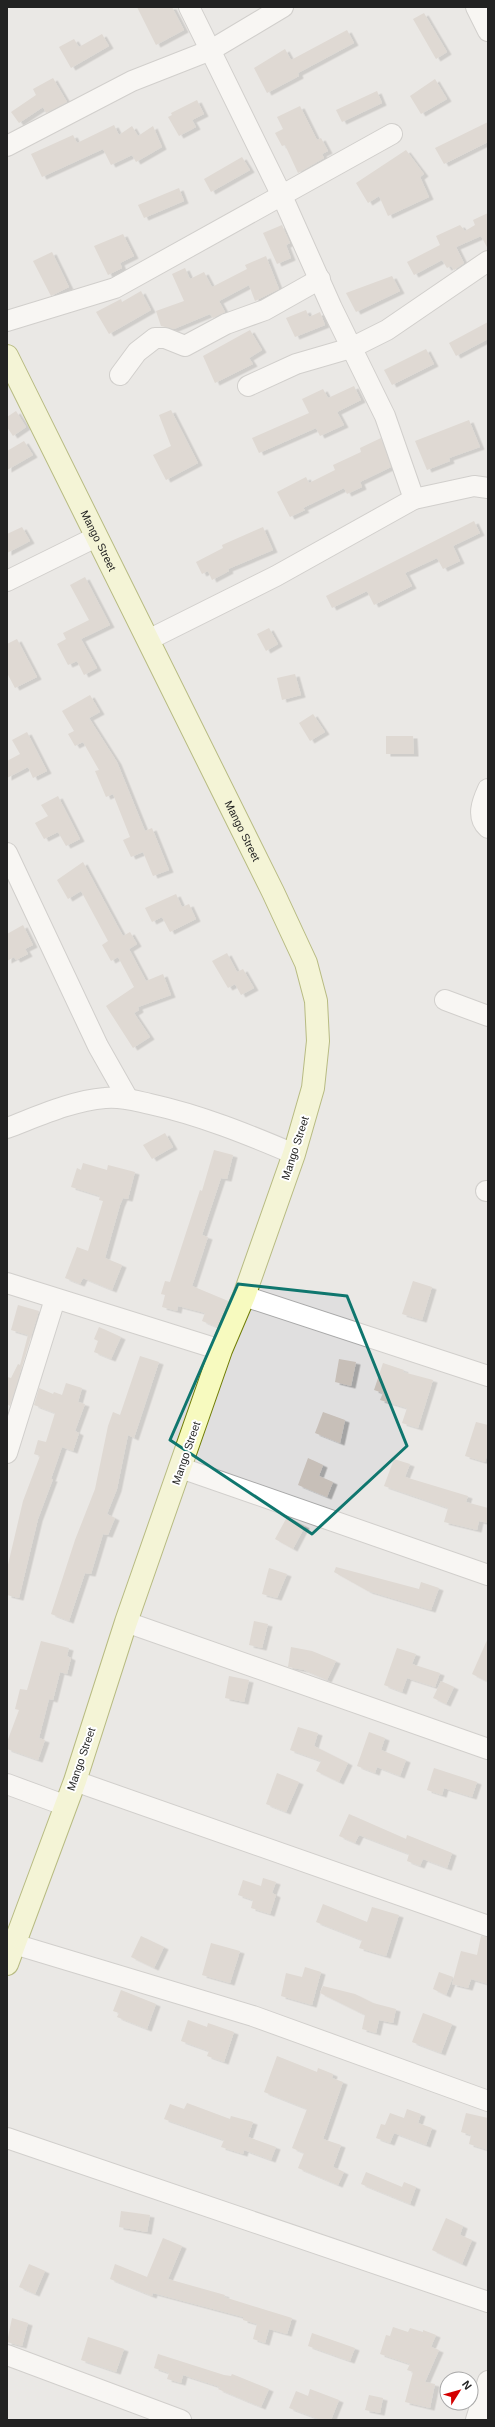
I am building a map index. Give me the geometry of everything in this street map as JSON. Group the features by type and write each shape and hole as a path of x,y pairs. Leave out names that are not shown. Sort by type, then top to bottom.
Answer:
{"main road":[{"name":"Mango Street","path":"7,356 13,385 96,537 306,963 316,1001 318,1041 313,1088 294,1154 244,1296 221,1350 126,1622 75,1781 64,1804 10,1954"}],"street":[{"path":"190,7 282,196 351,348 384,416 414,499"},
{"path":"7,146 132,81 211,50 283,7"},
{"path":"476,7 488,31"},
{"path":"7,321 115,288 392,134"},
{"path":"248,386 296,364 351,348 387,330 488,261"},
{"path":"120,375 137,352 155,338 165,338 185,346 226,324 266,310 320,280"},
{"path":"148,640 276,576 414,499 474,486 488,488"},
{"path":"7,581 96,537"},
{"path":"488,789 482,803 481,815 483,824 488,828"},
{"path":"7,853 98,1046 128,1099"},
{"path":"445,1000 488,1016"},
{"path":"7,1128 50,1111 79,1102 106,1097 128,1099 178,1110 253,1137 294,1154"},
{"path":"7,1283 221,1350"},
{"path":"244,1296 488,1376"},
{"path":"7,1453 55,1299"},
{"path":"181,1468 488,1575"},
{"path":"126,1622 488,1749"},
{"path":"75,1781 488,1926"},
{"path":"7,1784 64,1804"},
{"path":"10,1954 253,2016 488,2101"},
{"path":"7,2138 488,2302"},
{"path":"7,2355 181,2420"},
{"path":"476,2420 488,2381"}],"highlighted area":[{"path":"238,1284 347,1296 407,1446 312,1534 170,1440"}],"shaded area":[{"path":"7,7 488,7 488,2420 7,2420"}],"building":[{"path":"137,7 172,7 184,30 156,45"},
{"path":"424,13 447,52 436,59 413,19"},
{"path":"347,30 354,43 298,73 299,76 267,93 254,68 285,49 291,60"},
{"path":"102,34 109,46 71,68 59,47 74,39 79,47"},
{"path":"53,78 67,102 46,113 43,107 19,123 11,112 36,95 33,89"},
{"path":"435,79 447,99 421,114 410,96"},
{"path":"377,91 382,103 342,122 336,110"},
{"path":"197,100 204,114 192,120 196,127 179,136 168,117 172,115 171,113"},
{"path":"300,106 317,140 321,138 328,151 322,154 324,158 298,173 285,145 282,146 275,133 283,129 277,117"},
{"path":"488,122 488,142 444,164 435,148"},
{"path":"114,125 119,135 132,126 138,136 153,126 162,147 136,162 132,155 111,165 103,149 42,177 31,154 73,135 77,143"},
{"path":"406,150 424,174 420,177 429,197 388,216 379,196 368,203 356,183"},
{"path":"242,157 250,170 211,192 204,179"},
{"path":"179,188 184,201 144,218 138,205"},
{"path":"488,213 488,249 481,236 456,247 464,263 454,270 451,266 447,268 442,260 414,275 407,262 440,245 436,236 460,225 465,231 475,225 473,220"},
{"path":"282,225 290,243 286,245 291,258 277,264 263,233"},
{"path":"123,234 134,256 120,263 122,268 108,275 94,246"},
{"path":"52,252 69,287 51,296 33,261"},
{"path":"266,256 279,289 255,301 249,285 219,301 225,312 213,318 210,314 174,329 161,326 156,311 184,301 172,274 185,268 190,279 204,272 212,287 247,269 245,265"},
{"path":"392,276 400,291 356,312 346,293"},
{"path":"141,291 151,310 109,334 96,312 121,299 122,302"},
{"path":"306,310 309,317 320,312 325,325 295,337 286,318"},
{"path":"488,322 488,339 456,356 449,343"},
{"path":"250,330 262,350 249,358 253,364 215,383 203,356"},
{"path":"426,349 434,364 392,385 384,370"},
{"path":"354,386 361,400 337,412 344,425 320,436 316,428 259,453 252,438 309,413 302,399 323,389 328,398"},
{"path":"171,410 198,463 166,480 153,455 171,446 159,415"},
{"path":"16,411 26,427 13,436 7,427 7,417"},
{"path":"469,420 480,447 449,458 450,461 427,470 415,441"},
{"path":"381,438 391,467 360,482 362,487 347,494 344,488 303,508 305,510 290,517 277,492 306,477 309,483 335,470 333,465 361,452 360,448"},
{"path":"24,441 33,455 7,470 7,451"},
{"path":"474,521 480,533 453,546 460,561 443,569 437,558 405,573 412,586 374,605 367,591 332,608 326,596"},
{"path":"22,527 30,541 7,553 7,534"},
{"path":"263,527 273,550 228,569 229,571 212,580 208,571 202,574 196,562 223,548 222,545"},
{"path":"85,577 110,625 81,639 97,668 84,675 77,661 68,665 57,644 66,639 63,633 89,620 70,585"},
{"path":"269,628 278,644 266,651 257,634"},
{"path":"17,639 37,677 15,688 7,673 7,644"},
{"path":"295,674 301,695 282,700 277,678"},
{"path":"90,695 100,712 89,718 117,762 145,831 152,828 169,870 153,876 143,852 131,857 123,840 130,837 113,794 106,797 95,771 99,770 83,742 75,746 68,734 74,731 62,711"},
{"path":"313,714 325,732 310,741 299,723"},
{"path":"27,732 47,771 33,778 28,767 7,778 7,761 20,754 12,740"},
{"path":"386,736 413,736 414,754 386,754"},
{"path":"58,796 80,839 66,846 58,832 44,839 35,823 48,816 41,805"},
{"path":"83,862 123,936 130,932 137,944 129,949 146,981 163,974 171,995 138,1007 139,1010 134,1013 150,1037 133,1048 106,1006 134,987 118,957 111,961 102,945 108,941 81,891 68,899 57,880"},
{"path":"176,894 182,907 189,904 196,919 170,932 162,917 152,922 145,908"},
{"path":"23,925 33,945 25,949 28,954 16,960 14,957 7,961 7,934"},
{"path":"227,953 237,972 243,969 254,988 241,995 235,984 228,988 212,961"},
{"path":"165,1133 173,1147 152,1159 143,1145"},
{"path":"214,1150 233,1155 227,1179 221,1178 202,1235 208,1237 192,1286 228,1301 217,1327 202,1321 205,1313 178,1306 177,1311 162,1307 165,1295 161,1294 165,1281 170,1282 200,1190 202,1191"},
{"path":"83,1163 107,1170 108,1165 135,1172 128,1199 123,1198 120,1205 105,1258 122,1265 112,1290 83,1278 80,1284 65,1278 77,1247 88,1251 103,1201 99,1200 100,1196 71,1187 77,1168 81,1170"},
{"path":"413,1281 432,1287 422,1320 402,1314"},
{"path":"18,1305 39,1311 10,1406 7,1404 7,1377 11,1378 18,1364 20,1365 28,1335 11,1330"},
{"path":"99,1327 121,1337 111,1359 94,1352 98,1341 94,1339"},
{"path":"140,1356 159,1362 134,1438 128,1435 117,1489 107,1514 115,1518 108,1535 103,1534 91,1574 85,1573 69,1621 51,1614 75,1540 95,1489 108,1426 113,1412 120,1415"},
{"path":"339,1359 356,1362 351,1386 335,1382"},
{"path":"383,1363 404,1370 403,1372 433,1380 418,1428 402,1423 407,1408 380,1400 383,1393 374,1390"},
{"path":"66,1383 82,1388 78,1402 85,1404 75,1431 79,1433 73,1451 62,1447 51,1479 53,1479 38,1519 19,1598 7,1595 7,1569 23,1501 40,1456 34,1454 38,1440 46,1442 55,1413 34,1405 39,1388 53,1394 54,1392 62,1395"},
{"path":"323,1412 345,1420 340,1443 315,1433"},
{"path":"476,1422 488,1425 488,1452 485,1462 465,1456"},
{"path":"308,1458 323,1465 319,1476 333,1482 327,1497 298,1485"},
{"path":"394,1459 410,1464 405,1477 468,1496 466,1502 488,1508 488,1523 479,1521 477,1530 444,1522 448,1508 384,1486"},
{"path":"287,1517 305,1526 293,1549 275,1539"},
{"path":"336,1567 419,1589 421,1582 439,1588 431,1610 368,1591 334,1572"},
{"path":"269,1568 287,1574 277,1598 262,1594"},
{"path":"254,1621 268,1624 262,1648 249,1645"},
{"path":"488,1638 488,1682 472,1674"},
{"path":"41,1641 69,1648 67,1656 71,1658 67,1674 60,1672 53,1700 49,1699 39,1738 45,1740 38,1760 7,1749 7,1742 19,1710 15,1709 20,1689 27,1690"},
{"path":"291,1647 312,1651 336,1661 327,1680 304,1670 288,1667"},
{"path":"397,1648 416,1654 412,1664 440,1673 435,1687 407,1678 402,1692 384,1685"},
{"path":"229,1676 249,1680 244,1702 225,1698"},
{"path":"441,1681 454,1687 446,1704 433,1698"},
{"path":"298,1727 318,1733 314,1746 348,1763 339,1782 316,1771 321,1761 290,1750"},
{"path":"369,1732 385,1738 381,1750 406,1760 400,1776 377,1767 375,1773 357,1766"},
{"path":"434,1768 477,1782 472,1797 444,1788 442,1795 427,1790"},
{"path":"277,1773 299,1782 286,1812 266,1804"},
{"path":"349,1814 406,1839 407,1835 452,1853 447,1868 423,1859 420,1866 407,1861 409,1854 359,1835 355,1843 339,1836"},
{"path":"263,1878 276,1882 272,1893 276,1895 270,1914 251,1908 253,1900 238,1895 243,1880 261,1886"},
{"path":"323,1904 367,1922 372,1907 399,1915 386,1956 359,1948 362,1940 316,1922"},
{"path":"141,1936 164,1947 154,1968 131,1957"},
{"path":"481,1936 488,1937 488,1984 471,1979 468,1988 452,1984 461,1951 477,1955"},
{"path":"211,1943 240,1951 230,1983 202,1975"},
{"path":"305,1967 321,1972 312,2005 281,1996 286,1973 302,1977"},
{"path":"439,1972 453,1977 446,1995 433,1989"},
{"path":"323,1986 355,1994 373,2003 396,2009 393,2023 379,2020 376,2033 362,2029 365,2015 320,1993"},
{"path":"121,1990 156,2004 147,2029 117,2017 119,2013 113,2011"},
{"path":"423,2013 452,2024 441,2053 412,2042"},
{"path":"188,2020 207,2027 208,2023 234,2032 224,2062 207,2056 209,2051 181,2041"},
{"path":"277,2056 317,2072 318,2068 333,2074 332,2078 343,2082 323,2139 341,2145 333,2167 344,2172 338,2185 298,2168 304,2153 292,2148 307,2109 264,2092"},
{"path":"187,2103 230,2119 231,2116 253,2122 248,2137 276,2147 271,2160 244,2150 243,2154 221,2147 224,2140 164,2119 170,2104 184,2109"},
{"path":"407,2109 421,2114 418,2123 432,2128 426,2145 394,2133 390,2143 376,2138 381,2124 385,2125 390,2113 404,2118"},
{"path":"466,2113 488,2118 488,2150 469,2144 471,2135 461,2132"},
{"path":"366,2172 402,2187 404,2182 416,2187 410,2204 361,2184"},
{"path":"121,2211 150,2215 147,2232 119,2227"},
{"path":"446,2218 463,2226 460,2235 472,2240 462,2264 432,2250"},
{"path":"163,2238 182,2246 168,2279 225,2295 224,2297 292,2318 287,2334 269,2329 265,2343 253,2339 257,2324 243,2320 243,2317 153,2293 152,2296 110,2279 115,2264 147,2277"},
{"path":"29,2264 45,2271 35,2294 19,2287"},
{"path":"12,2318 28,2323 22,2346 7,2342"},
{"path":"393,2327 408,2332 410,2328 423,2332 423,2330 436,2335 431,2347 439,2350 425,2382 435,2384 430,2408 405,2402 413,2372 407,2370 410,2364 380,2354 386,2335 390,2336"},
{"path":"312,2333 355,2348 350,2361 308,2346"},
{"path":"88,2337 124,2349 116,2372 81,2360"},
{"path":"158,2354 224,2375 231,2376 232,2374 269,2389 261,2407 218,2389 220,2387 183,2375 181,2383 167,2379 169,2373 154,2368"},
{"path":"310,2389 339,2400 331,2420 321,2420 289,2408 296,2391 308,2396"},
{"path":"369,2395 383,2398 380,2413 365,2410"}]}
